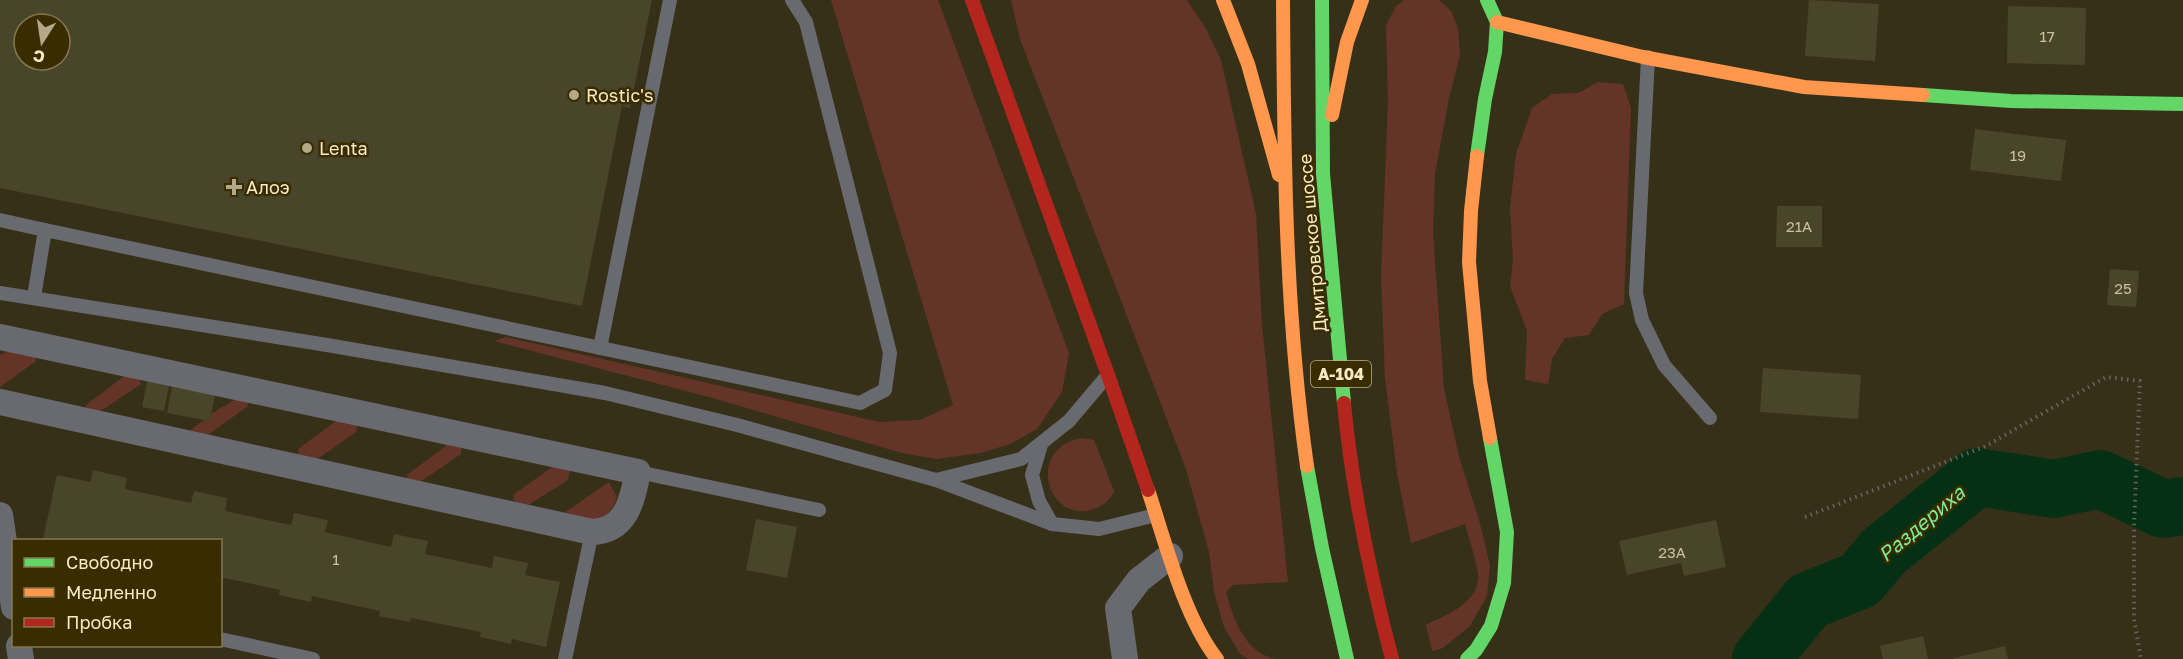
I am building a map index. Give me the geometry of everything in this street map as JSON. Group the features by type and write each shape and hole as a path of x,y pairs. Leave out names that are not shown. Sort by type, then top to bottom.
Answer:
{"main road":[{"path":"972,0 1158,515 1188,608 1209,649 1217,659"},
{"path":"985,0 983,7 986,41"},
{"path":"1223,0 1236,27 1254,78 1284,192"},
{"name":"Дмитровское шоссе","path":"1283,0 1284,192 1290,299 1302,436 1328,584 1347,659"},
{"name":"Дмитровское шоссе","path":"1322,0 1323,174 1347,437 1370,573 1392,659"},
{"path":"1323,174 1338,77 1351,22 1362,0"},
{"path":"1467,659 1476,650 1491,626 1504,583 1507,532 1480,381 1469,262 1471,211 1485,99 1495,52 1497,22 1487,0"},
{"path":"1497,22 1648,57 1804,87 2011,101 2183,104"}],"street":[{"path":"0,337 638,472 633,499 625,514 606,531 592,532 0,402"},
{"path":"0,515 12,593"},
{"path":"1125,659 1118,608 1138,580 1170,556"}],"lane":[{"path":"600,348 670,0"},
{"path":"0,220 861,403 885,390 890,353 806,22 792,0"},
{"path":"1648,57 1636,293 1642,320 1664,365 1710,418"},
{"path":"34,297 45,230"},
{"path":"0,293 327,345 605,393 737,425 936,480 1052,524 1099,529 1158,515"},
{"path":"936,480 1021,459 1069,421 1108,375"},
{"path":"1041,445 1032,475 1038,501 1052,524"},
{"path":"638,472 819,510"},
{"path":"565,659 592,532"},
{"path":"222,639 313,659"}],"path":[{"path":"1805,517 1986,446 2106,377 2140,381 2134,525 2134,619 2141,659"}],"shaded area":[{"path":"831,0 938,0 1069,353 1062,392 1037,429 1010,444 981,453 936,459 902,453 709,397 494,341 506,337 879,422 920,420 953,405"},
{"path":"1011,0 1187,0 1206,29 1221,60 1256,214 1262,325 1288,582 1233,585 1226,592 1237,623 1247,641 1263,655 1274,659 1248,659 1240,654 1224,627 1214,592 1209,552 1186,469 1020,39"},
{"path":"1404,0 1439,0 1451,11 1458,28 1460,56 1449,98 1435,174 1433,233 1444,388 1459,457 1479,520 1490,565 1487,596 1470,626 1443,648 1432,651 1426,625 1465,603 1476,589 1478,575 1465,524 1411,543 1397,473 1385,378 1381,276 1388,101 1386,25 1396,6"},
{"path":"1598,82 1623,84 1631,108 1624,304 1602,314 1589,335 1565,338 1552,359 1548,384 1525,380 1527,331 1510,286 1513,260 1510,208 1516,154 1532,108 1552,94 1578,93"},
{"path":"8,351 35,355 36,361 0,387 0,355"},
{"path":"127,374 138,377 141,384 96,414 87,411 86,405"},
{"path":"239,397 247,401 248,406 205,437 189,431 204,420 210,421 211,414"},
{"path":"340,418 357,425 356,432 316,460 299,457 298,449"},
{"path":"1082,438 1094,440 1114,491 1109,500 1101,506 1078,511 1065,506 1055,496 1049,483 1048,469 1053,456 1064,445"},
{"path":"451,442 462,445 461,454 420,482 407,479 407,475"},
{"path":"555,465 570,469 568,480 528,505 515,503 513,495"},
{"path":"609,482 617,497 609,513 596,520 589,520 564,513"}],"building":[{"name":"Lenta","path":"0,0 652,0 630,108 622,106 582,306 0,188"},
{"path":"1809,0 1879,4 1875,61 1805,56"},
{"path":"2008,6 2086,8 2085,65 2007,63"},
{"path":"1975,129 2066,140 2061,181 1970,170"},
{"path":"1777,206 1822,206 1822,247 1776,247"},
{"path":"2110,269 2139,271 2136,307 2107,305"},
{"path":"1763,368 1861,375 1858,419 1760,412"},
{"path":"147,381 169,386 164,411 142,407"},
{"path":"172,387 215,395 210,421 167,413"},
{"path":"93,470 127,478 125,489 191,503 194,491 227,498 225,511 291,525 294,513 328,520 325,532 391,547 394,534 428,541 425,554 492,568 494,556 528,563 525,575 560,582 546,647 512,639 511,644 480,637 481,632 411,618 410,622 379,616 380,611 312,596 311,602 279,595 280,590 222,577 222,539 43,539 57,475 90,482"},
{"path":"756,519 797,527 787,578 746,570"},
{"path":"1716,520 1726,567 1684,576 1681,563 1627,575 1619,541"},
{"path":"1923,636 1928,659 1883,659 1880,646"},
{"path":"2005,646 2008,659 1954,659 1954,658"}],"waterway":[{"name":"Раздериха","path":"1761,659 1808,601 1860,580 1883,552 1977,477 2054,489 2100,479 2163,509 2183,506"}],"traffic: fast":[{"path":"1322,0 1323,174 1344,403"},
{"path":"1477,156 1485,99 1495,52 1497,22 1487,0"},
{"path":"1923,95 2011,101 2183,104"},
{"path":"1467,659 1476,650 1491,626 1504,583 1507,532 1490,438"},
{"path":"1307,466 1322,548 1347,659"}],"traffic: slow":[{"path":"1223,0 1248,64 1279,175"},
{"path":"1283,0 1287,234 1294,350 1307,466"},
{"path":"1332,115 1347,42 1362,0"},
{"path":"1497,22 1643,57 1804,87 1923,95"},
{"path":"1477,156 1471,211 1469,262 1480,381 1490,438"},
{"path":"1148,490 1185,601 1205,642 1217,659"}],"traffic: jam":[{"path":"972,0 1148,490"},
{"path":"1344,403 1363,532 1392,659"}],"place":[{"name":"Rostic's","path":"574,95"},
{"name":"Lenta","path":"307,148"},
{"name":"Алоэ","path":"234,187"}]}
